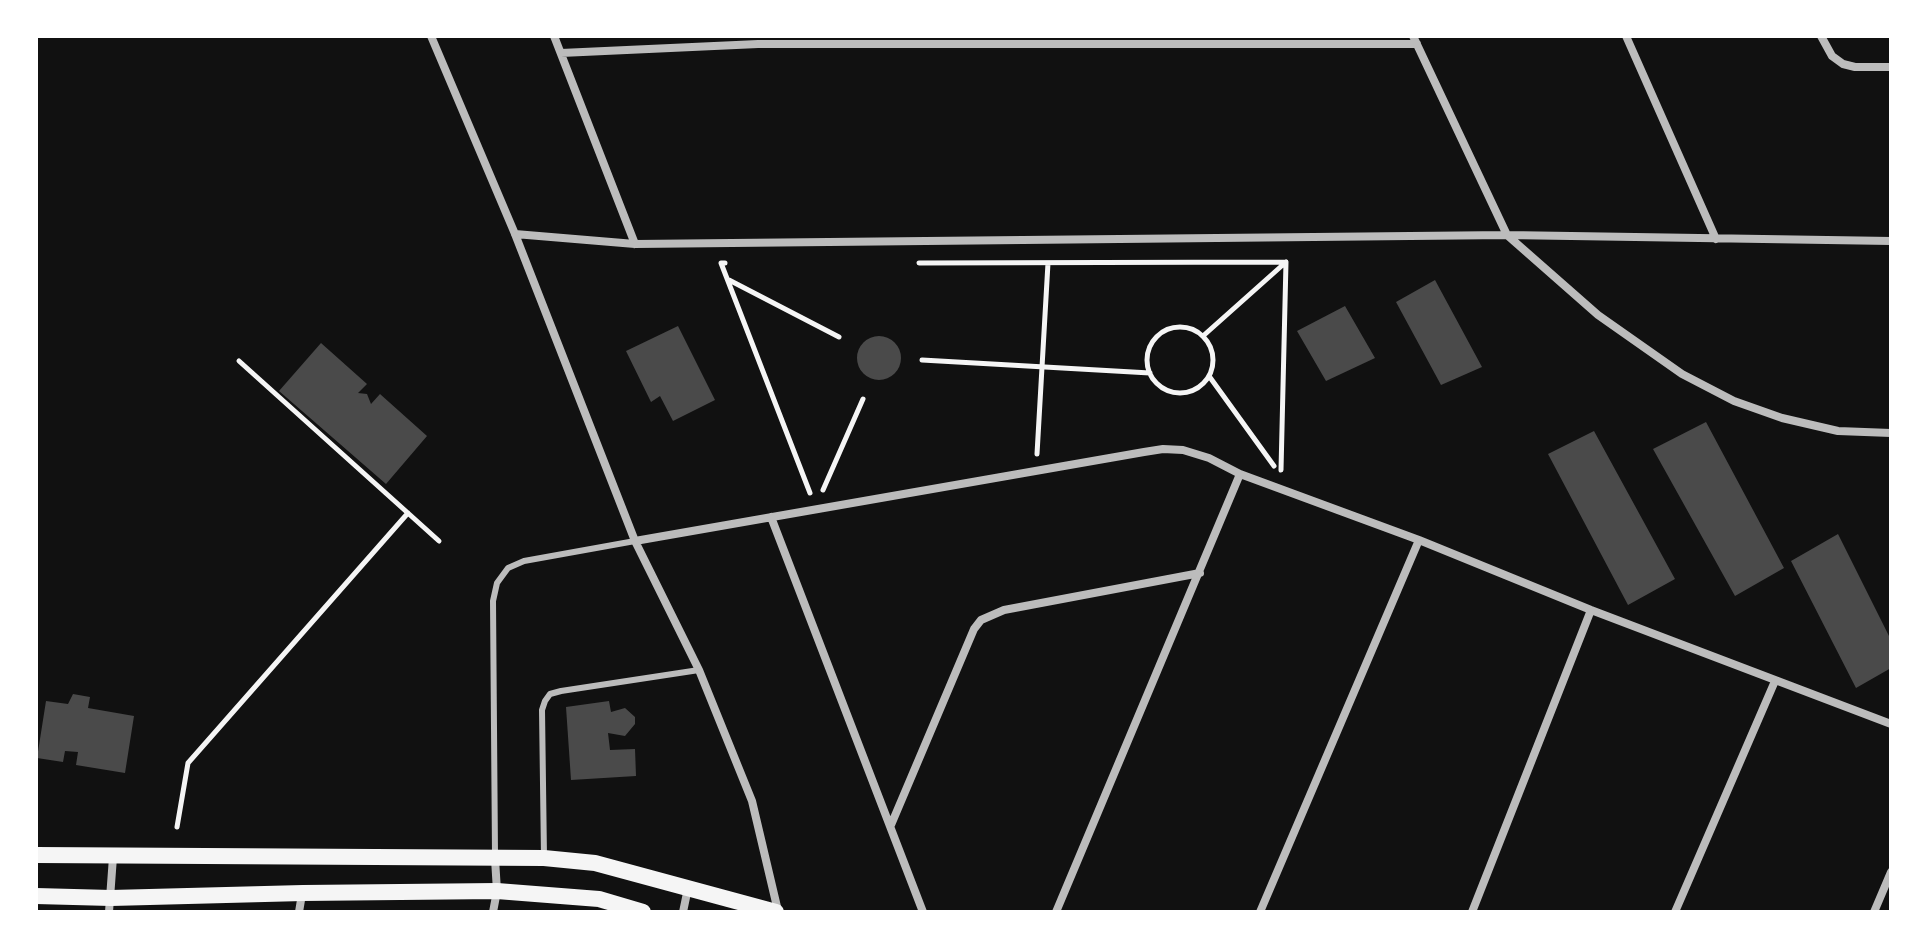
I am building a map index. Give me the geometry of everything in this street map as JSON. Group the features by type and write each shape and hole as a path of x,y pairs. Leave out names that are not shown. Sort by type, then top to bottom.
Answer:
{"main road":[{"path":"36,855 544,858 595,863 777,912"},
{"path":"36,896 110,905 303,893 497,891 599,899 643,912"}],"street":[{"path":"431,36 515,234 635,541 699,670 752,801 777,912"},
{"path":"554,36 635,244"},
{"path":"1626,36 1716,239"},
{"path":"1821,36 1832,56 1843,64 1891,67"},
{"path":"561,53 757,40 1415,40 1507,235 1633,342 1682,374 1721,394 1782,418 1838,431 1891,433"},
{"path":"515,234 635,244 1507,235 1891,241"},
{"path":"635,541 1163,449 1183,450 1891,724"},
{"path":"1056,912 1240,474"},
{"path":"771,517 923,912"},
{"path":"1260,912 1419,540"},
{"path":"891,825 974,629 981,620 1004,610 1200,573"},
{"path":"1472,912 1591,610"},
{"path":"1675,912 1775,681"},
{"path":"110,905 113,857"},
{"path":"493,912 497,891 495,859"},
{"path":"1874,912 1891,872"},
{"path":"683,912 688,887"},
{"path":"299,912 303,893"}],"lane":[{"path":"495,859 493,601 497,583 508,568 524,561 635,541"},
{"path":"544,858 542,710 550,694 699,670"}],"path":[{"path":"903,263 1286,262"},
{"path":"1203,336 1286,262"},
{"path":"1280,476 1286,262"},
{"path":"736,263 721,263 815,506"},
{"path":"1036,466 1048,263"},
{"path":"728,279 839,337"},
{"path":"1184,327 1203,336 1212,350 1209,376 1200,386 1181,393 1161,386 1150,373 1148,351 1159,335 1173,328 1184,327"},
{"path":"922,360 1150,373"},
{"path":"239,361 439,541"},
{"path":"1209,376 1280,476"},
{"path":"821,493 863,399"},
{"path":"1267,470 1280,476"},
{"path":"177,827 188,763 408,513"}],"building":[{"path":"1435,280 1482,367 1441,385 1396,302"},
{"path":"1345,306 1375,358 1326,381 1297,331"},
{"path":"678,326 715,400 673,421 660,396 651,402 626,351"},
{"path":"879,336 895,342 901,358 895,374 879,380 863,374 857,358 863,342"},
{"path":"321,343 367,384 358,393 367,394 371,404 380,394 427,436 386,484 279,391"},
{"path":"1706,422 1784,568 1735,596 1653,449"},
{"path":"1594,431 1675,579 1628,605 1548,454"},
{"path":"1838,534 1891,640 1891,668 1856,688 1791,561"},
{"path":"73,694 90,697 88,708 134,716 125,773 76,765 78,752 65,751 63,762 37,758 46,701 68,704"},
{"path":"609,701 611,712 625,708 635,717 635,724 625,736 608,733 610,750 635,749 636,776 571,780 566,707"}]}
